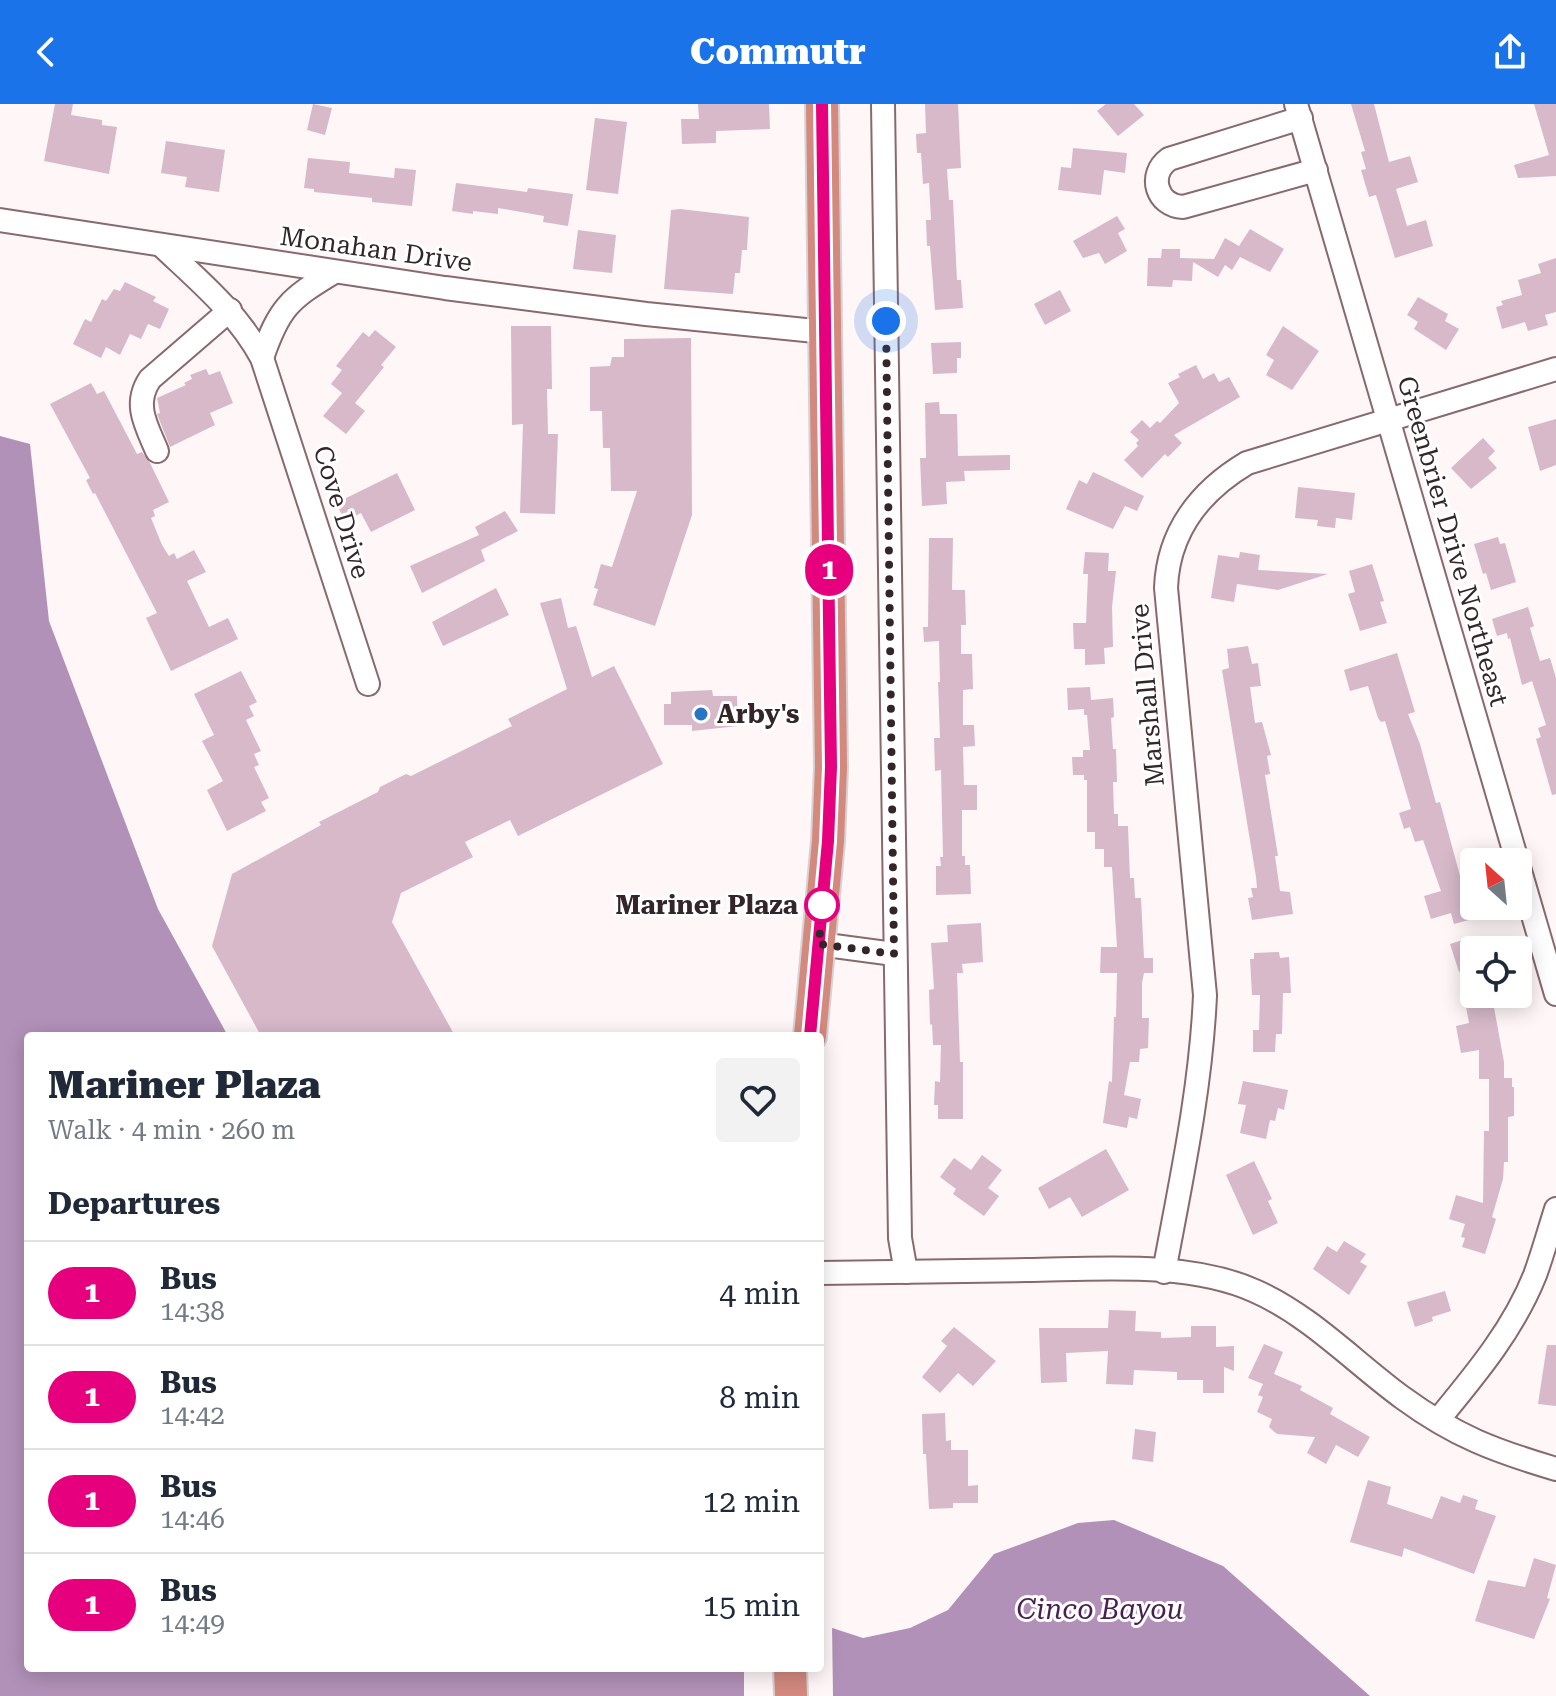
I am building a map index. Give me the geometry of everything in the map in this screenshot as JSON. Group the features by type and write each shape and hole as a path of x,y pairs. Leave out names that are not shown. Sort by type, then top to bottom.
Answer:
{"highway":[{"path":"810,1032 828,841 831,767 822,104"},
{"path":"790,1672 791,1696"}],"street":[{"path":"883,104 894,954 900,1238 906,1272"},
{"path":"1298,111 1169,159 1157,176 1157,190 1165,201 1183,207 1316,170"},
{"name":"Greenbrier Drive Northeast","path":"1298,111 1556,994"},
{"name":"Monahan Drive","path":"0,220 579,306 825,332"},
{"name":"Cove Drive","path":"161,245 230,310 247,331 262,358 368,684"},
{"path":"262,358 273,325 285,307 301,292 334,272"},
{"path":"157,451 141,413 145,387 150,379 230,310"},
{"name":"Marshall Drive","path":"1164,1272 1197,1092 1205,995 1166,588 1174,545 1189,514 1208,490 1228,474 1263,457 1556,369"},
{"path":"819,944 894,954"},
{"path":"1438,1420 1487,1360 1521,1304 1534,1276 1556,1209"},
{"path":"824,1273 1103,1269 1197,1274 1257,1292 1312,1326 1405,1399 1468,1440 1496,1452 1556,1469"}],"water":[{"name":"Cinco Bayou","path":"0,436 30,444 49,621 158,909 226,1032 24,1032 24,1672 824,1672 824,1625 863,1638 910,1628 948,1610 994,1554 1078,1523 1114,1520 1223,1566 1370,1696 0,1696"}],"pier":[{"path":"824,1621 832,1624 833,1696 744,1696 744,1672 824,1672"}],"building":[{"path":"55,104 73,104 71,115 102,120 102,125 117,127 109,174 44,161"},
{"path":"313,104 332,108 325,135 307,130"},
{"path":"698,104 769,104 770,129 716,131 716,143 682,144 681,119 699,119"},
{"path":"925,104 958,104 961,168 947,169 949,200 953,200 957,280 961,280 963,308 935,310 930,246 927,246 926,220 931,220 929,183 923,184 916,134 926,133"},
{"path":"1106,104 1134,104 1144,115 1118,136 1097,111"},
{"path":"1351,104 1374,104 1389,162 1410,156 1418,182 1396,189 1407,226 1426,220 1433,246 1395,258 1376,195 1369,197 1361,170 1366,169 1361,152 1365,151"},
{"path":"1534,104 1556,104 1556,176 1518,178 1514,165 1549,155"},
{"path":"595,118 627,122 618,194 586,190"},
{"path":"166,141 225,150 219,192 185,187 187,177 161,173"},
{"path":"1073,148 1127,153 1125,173 1104,170 1101,195 1058,190 1061,167 1071,168"},
{"path":"308,158 350,162 349,173 394,178 395,168 416,170 412,206 372,202 372,198 314,192 314,189 304,188"},
{"path":"456,183 573,194 568,226 543,222 544,216 498,208 498,214 452,211"},
{"path":"671,210 749,217 747,250 742,250 740,273 735,273 733,294 664,289"},
{"path":"1117,216 1125,229 1118,233 1127,251 1105,264 1099,253 1083,258 1073,241"},
{"path":"1250,229 1284,249 1270,272 1240,257 1232,270 1225,265 1218,277 1193,262 1192,281 1173,280 1172,287 1147,286 1148,258 1161,258 1162,249 1180,249 1180,258 1214,259 1225,238 1239,246"},
{"path":"578,230 616,235 612,273 573,269"},
{"path":"1556,258 1556,312 1545,315 1548,325 1528,331 1525,322 1502,329 1496,307 1503,305 1501,301 1522,295 1518,280 1541,273 1538,264"},
{"path":"125,282 156,297 153,301 169,309 160,329 148,324 141,339 130,334 120,355 106,347 101,358 73,344 85,319 91,322 102,299 106,301 114,289 120,291"},
{"path":"1060,290 1071,311 1045,325 1034,304"},
{"path":"1418,297 1448,314 1445,321 1459,329 1446,350 1414,329 1418,322 1407,315"},
{"path":"511,326 551,326 552,389 547,389 548,434 558,434 555,514 520,513 523,424 512,425"},
{"path":"1283,326 1319,351 1292,390 1266,375 1274,360 1266,355"},
{"path":"375,330 396,347 355,403 365,411 346,434 323,416 342,393 331,384 342,370 336,366 363,332 369,337"},
{"path":"691,338 692,515 655,626 593,605 601,564 612,567 637,491 611,491 610,448 603,448 602,411 590,411 590,367 610,366 612,357 624,357 624,339"},
{"path":"961,342 957,373 933,374 931,343"},
{"path":"1196,365 1203,379 1214,373 1219,382 1229,377 1240,397 1174,435 1182,443 1168,457 1165,454 1142,478 1124,460 1138,446 1136,443 1139,440 1130,432 1142,420 1150,428 1157,421 1160,423 1179,403 1168,383"},
{"path":"206,369 209,375 220,371 233,403 210,413 215,425 170,447 157,414 160,413 157,398 186,385 184,383 192,379 190,375"},
{"path":"91,383 97,394 104,391 137,454 142,452 150,463 169,502 153,510 155,516 151,518 162,545 169,556 174,553 177,559 194,550 206,572 187,581 209,627 228,618 238,639 171,671 146,618 157,613 93,494 86,480 90,478 50,404"},
{"path":"939,402 940,414 957,414 958,456 1010,455 1010,470 964,471 965,481 946,482 947,504 922,506 920,458 926,458 925,403"},
{"path":"1556,419 1556,465 1540,471 1528,427"},
{"path":"1483,438 1495,451 1488,458 1497,468 1471,489 1451,468"},
{"path":"1093,472 1144,496 1137,511 1125,506 1113,529 1066,509 1079,480 1087,484"},
{"path":"397,473 415,510 371,532 361,513 345,521 336,503"},
{"path":"1298,487 1355,493 1352,520 1336,518 1335,528 1317,526 1318,520 1295,518"},
{"path":"505,511 518,531 481,550 485,561 422,593 410,566 479,535 475,527"},
{"path":"1498,537 1500,544 1505,543 1516,582 1491,590 1474,544"},
{"path":"929,538 953,538 952,590 965,590 966,625 961,625 961,654 972,654 973,689 963,690 963,725 974,725 975,746 963,747 964,785 977,785 977,810 962,810 962,856 965,856 965,865 970,865 971,894 936,895 936,866 941,866 940,857 943,857 941,770 935,771 934,738 940,738 940,682 939,641 924,642 923,627 928,627"},
{"path":"1085,552 1109,553 1108,571 1116,571 1112,607 1113,647 1104,648 1105,664 1085,665 1085,649 1074,649 1073,623 1086,623 1088,574 1083,574"},
{"path":"1240,552 1260,555 1258,570 1328,574 1278,590 1237,584 1234,602 1211,598 1218,555 1239,558"},
{"path":"1372,564 1384,601 1380,602 1387,623 1360,631 1348,594 1355,592 1349,571"},
{"path":"496,588 509,615 443,646 432,622"},
{"path":"561,598 568,628 576,626 592,677 614,666 663,764 518,836 510,820 465,842 473,857 401,893 392,922 453,1032 259,1032 212,946 232,874 321,825 319,822 378,792 380,787 406,774 411,776 512,726 508,719 567,689 540,603"},
{"path":"1528,607 1534,626 1530,628 1540,661 1550,658 1556,678 1556,794 1552,795 1536,739 1541,737 1538,728 1546,725 1532,681 1522,685 1510,638 1507,633 1497,636 1492,619"},
{"path":"1248,646 1252,664 1258,663 1261,686 1250,687 1255,723 1262,722 1271,755 1267,756 1270,774 1265,775 1278,856 1275,856 1280,891 1290,892 1293,914 1252,920 1248,898 1253,897 1251,888 1257,888 1256,877 1222,670 1229,668 1227,649"},
{"path":"1397,653 1415,712 1408,714 1420,744 1436,803 1440,802 1460,876 1460,920 1469,920 1454,924 1451,913 1431,919 1424,896 1441,891 1423,840 1415,842 1410,827 1404,829 1399,813 1411,809 1385,721 1381,722 1378,718 1368,686 1350,691 1344,670"},
{"path":"241,671 257,702 249,706 254,716 246,720 261,751 254,754 259,765 254,767 269,798 261,802 266,811 227,831 207,790 223,781 202,741 214,735 194,694"},
{"path":"1090,687 1091,700 1113,698 1114,717 1111,718 1117,782 1113,782 1114,814 1118,814 1118,826 1128,826 1130,878 1134,878 1135,898 1141,898 1144,958 1153,958 1153,973 1144,973 1142,983 1142,1018 1149,1018 1148,1048 1140,1049 1139,1062 1130,1062 1124,1095 1141,1099 1137,1119 1129,1117 1127,1128 1103,1123 1109,1081 1112,1082 1116,1017 1117,973 1100,973 1101,947 1117,947 1112,867 1104,867 1104,849 1095,849 1095,832 1087,832 1087,780 1084,780 1084,775 1073,775 1072,757 1083,757 1083,750 1090,750 1087,715 1084,715 1084,709 1068,710 1067,688"},
{"name":"Arby's","path":"712,690 713,696 737,696 738,726 692,731 692,725 664,725 664,704 671,704 671,692"},
{"path":"981,923 983,962 962,964 963,973 957,973 963,1119 938,1119 938,1105 934,1105 935,1081 940,1082 941,1045 933,1045 930,1025 929,990 934,989 931,943 948,942 947,925"},
{"path":"1460,941 1460,972 1459,972 1450,944"},
{"path":"1279,952 1280,958 1289,957 1291,993 1283,993 1282,1034 1276,1034 1275,1052 1253,1052 1253,1030 1259,1030 1260,995 1252,995 1250,959 1254,959 1254,953"},
{"path":"1466,1008 1494,1008 1504,1078 1512,1078 1514,1087 1514,1116 1508,1117 1508,1162 1504,1162 1503,1179 1492,1217 1496,1219 1485,1254 1462,1247 1465,1224 1449,1219 1456,1195 1483,1203 1484,1131 1489,1131 1489,1079 1479,1079 1479,1050 1461,1053 1456,1026 1469,1023"},
{"path":"1243,1081 1288,1090 1284,1110 1278,1108 1275,1121 1270,1120 1266,1139 1240,1133 1246,1105 1238,1104"},
{"path":"1106,1149 1129,1190 1082,1217 1070,1197 1049,1209 1038,1188"},
{"path":"982,1155 1002,1170 988,1188 999,1196 984,1216 953,1194 956,1189 940,1177 954,1158 971,1170"},
{"path":"1254,1161 1272,1199 1268,1201 1278,1223 1253,1235 1226,1175"},
{"path":"1344,1241 1366,1254 1360,1262 1367,1266 1349,1295 1313,1269 1327,1246 1337,1252"},
{"path":"1445,1291 1451,1311 1415,1327 1407,1302"},
{"path":"1109,1310 1136,1311 1135,1331 1161,1332 1161,1338 1191,1337 1191,1326 1216,1326 1216,1347 1234,1346 1234,1371 1224,1367 1224,1393 1203,1393 1203,1380 1177,1380 1177,1372 1134,1370 1133,1385 1106,1384 1108,1351 1066,1353 1067,1382 1041,1383 1039,1328 1108,1328"},
{"path":"954,1327 996,1361 973,1386 958,1373 940,1393 922,1377 947,1346 941,1341"},
{"path":"1264,1344 1283,1352 1274,1374 1302,1386 1300,1390 1333,1408 1330,1414 1370,1437 1358,1457 1336,1445 1326,1464 1307,1453 1315,1437 1277,1434 1269,1427 1272,1419 1257,1412 1263,1397 1258,1395 1263,1384 1248,1378"},
{"path":"1547,1345 1556,1345 1556,1406 1538,1404"},
{"path":"945,1413 946,1441 951,1440 951,1450 968,1450 968,1486 978,1485 978,1503 953,1503 953,1508 929,1509 922,1414"},
{"path":"1135,1429 1156,1432 1153,1462 1132,1459"},
{"path":"1368,1480 1391,1487 1387,1504 1432,1519 1441,1496 1460,1503 1463,1495 1478,1500 1475,1509 1496,1516 1474,1574 1404,1548 1402,1557 1350,1542"},
{"path":"1534,1558 1556,1565 1547,1598 1550,1599 1534,1639 1475,1621 1488,1580 1525,1587"}],"bus line":[{"name":"1","path":"810,1032 828,841 831,767 822,104"}],"place":[{"name":"Arby's","path":"701,714"},
{"name":"Mariner Plaza","path":"822,905"}],"route":[{"path":"822,905 819,944 894,954 886,321"}]}
